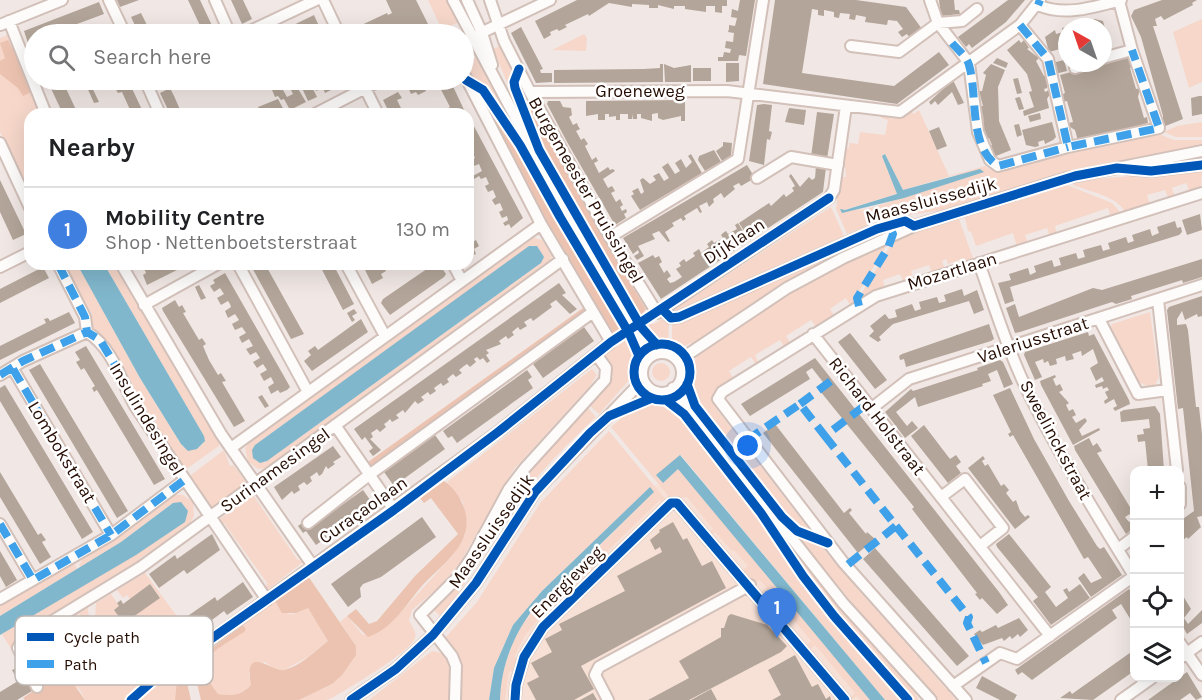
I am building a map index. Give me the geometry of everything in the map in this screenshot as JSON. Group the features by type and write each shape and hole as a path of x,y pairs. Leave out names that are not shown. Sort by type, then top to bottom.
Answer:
{"street":[{"path":"24,65 5,23 62,0"},
{"path":"109,0 120,24"},
{"path":"215,0 226,24"},
{"path":"265,24 316,0"},
{"path":"323,0 334,24"},
{"name":"Burgemeester Pruissingel","path":"453,0 461,24"},
{"name":"Burgemeester Pruissingel","path":"467,0 482,33 497,83"},
{"name":"Burgemeester Pruissingel","path":"489,0 504,41 530,92 610,237 659,311"},
{"path":"474,37 550,0"},
{"path":"610,237 738,159 763,0"},
{"path":"930,0 938,23 969,63 978,132 990,160 998,166 1068,147 1159,128 1132,50 1120,0 1065,12 1049,10 1039,2"},
{"name":"Groeneweg","path":"530,92 727,90 900,112 1020,26 1039,2"},
{"path":"851,46 899,52 938,23 962,21 977,9"},
{"path":"1020,26 1048,59 1068,147"},
{"name":"Burgemeester Pruissingel","path":"474,50 497,83 586,250 651,356"},
{"path":"1112,56 1132,50"},
{"path":"35,90 43,108"},
{"path":"152,90 158,108"},
{"path":"325,108 355,90"},
{"path":"366,90 375,108"},
{"path":"308,523 369,475 593,312 541,224 472,90"},
{"path":"757,178 790,157 837,165 846,106"},
{"path":"0,143 24,195"},
{"name":"Maassluissedijk","path":"678,361 787,288 843,258 914,226 1066,178 1202,151"},
{"name":"Dijklaan","path":"659,311 829,198 834,190 837,165"},
{"path":"1117,168 1151,171 1202,165"},
{"name":"Mozartlaan","path":"953,686 820,534 718,399 722,392 876,296 1202,193"},
{"name":"Maassluissedijk","path":"659,311 671,318 680,317 877,229 905,221 914,226"},
{"path":"231,448 541,224"},
{"path":"0,267 24,255"},
{"name":"Surinamesingel","path":"61,616 141,567 210,518 563,259"},
{"name":"Sweelinckstraat","path":"979,263 1009,347 1062,456 1133,574"},
{"name":"Insulindesingel","path":"61,270 85,317 87,332 100,340 126,384 135,406 183,481 267,600"},
{"path":"124,270 231,448 253,478 254,485 313,566"},
{"path":"144,305 207,270"},
{"path":"241,270 308,392"},
{"path":"349,270 385,336"},
{"path":"456,270 462,281"},
{"name":"Valeriusstraat","path":"872,408 909,379 1202,285"},
{"path":"1158,300 1177,466"},
{"name":"Curaçaolaan","path":"213,638 394,510 498,432 611,342 593,312"},
{"path":"1099,319 1138,394 1168,390"},
{"path":"0,375 23,361 87,332"},
{"name":"Richard Holstraat","path":"813,334 1050,636"},
{"path":"662,353 678,361 681,376 674,388 662,392 647,384 643,367 651,356 662,353"},
{"name":"Maassluissedijk","path":"455,700 456,666 452,656 433,635 420,615 459,576 509,489 525,468 608,376 606,368 596,354"},
{"name":"Lombokstraat","path":"13,369 111,535"},
{"name":"Maassluissedijk","path":"433,635 476,583 535,492 606,418 622,405 635,400 647,384"},
{"path":"674,388 843,603 931,700"},
{"path":"335,425 394,510"},
{"path":"941,497 965,478 1003,528 980,546"},
{"path":"0,599 111,535 183,481"},
{"name":"Energieweg","path":"516,700 516,685 524,657 543,627 671,503 682,506 750,585"},
{"path":"0,524 33,580"},
{"path":"1118,549 1130,540"},
{"path":"966,700 953,686 1000,653 1017,659 1130,579"},
{"path":"608,700 595,675 599,667 750,585 845,700"},
{"path":"351,700 396,669 433,635"},
{"path":"1184,655 1202,642"},
{"path":"1184,657 1202,675"},
{"path":"1120,700 1146,682"}],"shaded area":[{"path":"428,0 448,0 459,22 439,24"},
{"path":"1202,19 1202,82 1189,88 1173,32"},
{"path":"584,34 587,38 586,51 552,50"},
{"path":"7,35 24,74 24,90 31,90 38,108 24,108 24,184 0,132 0,38"},
{"path":"8,40 14,48 24,72 24,90 32,92 23,96 18,88 0,74 0,61 5,58 0,43"},
{"path":"502,45 515,71 513,87 527,130 493,49"},
{"path":"477,57 522,144 484,88 474,81 474,58"},
{"path":"518,79 620,259 617,261 646,309 638,320 540,148 517,89"},
{"path":"476,86 483,92 519,146 625,329 620,332 611,332 546,224"},
{"path":"909,109 914,114 919,110 949,176 985,166 991,170 987,161 995,165 1151,131 1174,140 1202,140 1202,145 1071,170 943,210 887,218 847,234 836,209 840,177 846,177 845,167 842,166 845,147 849,148 849,143 858,144 860,132 885,135 888,120 881,118 882,113 889,114 889,118 894,119 895,115","holes":["885,154 903,190 951,176 984,171 867,209 840,211 897,194 882,156"]},
{"path":"1202,122 1202,137 1176,137 1164,132 1177,126"},
{"path":"1202,170 1201,189 1190,193 1186,183 1172,188 1175,198 1169,200 1165,190 1147,195 1150,205 1125,213 1122,207 1110,199 1073,185 1074,181"},
{"path":"1062,183 1112,203 1122,214 1111,218 1108,208 1055,226 1057,234 1050,237 1047,228 1025,235 1028,244 1017,247 1013,233 976,246 971,232 968,231 964,214"},
{"path":"831,207 844,236 677,311 675,309"},
{"path":"958,216 974,261 962,265 960,260 948,264 946,259 942,261 945,270 932,274 929,265 911,271 913,280 904,283 900,274 883,280 885,289 860,302 861,294 896,237"},
{"path":"885,231 884,234 693,345 691,343 682,347 672,343 672,321"},
{"path":"531,237 542,240 552,256 549,265 268,468 258,469 248,461 245,449 250,440","holes":["533,245 541,263 264,463 255,445"]},
{"path":"889,241 857,295 857,303 851,307 846,298 830,309 835,317 817,328 811,320 786,336 791,344 785,348 780,340 755,355 759,364 757,366 751,357 729,371 734,380 712,396 717,405 715,407 814,536 817,534 828,548 825,551 843,572 846,571 856,582 854,585 956,700 939,700 889,646 781,519 783,516 692,397 694,395 692,374 698,352 795,288"},
{"path":"66,270 80,270 140,378 181,444 183,447 197,449 203,444 204,436 107,270 117,270 219,446 185,470 182,469 162,433 154,431 153,422 124,377 126,372 112,348 90,326 92,314"},
{"path":"583,308 585,312 371,467 368,462"},
{"path":"1150,312 1159,377 1155,385 1149,387 1139,382 1111,327 1112,324"},
{"path":"642,318 646,324 654,324 662,319 669,324 668,344 654,340 638,320"},
{"path":"628,335 636,353 631,378 599,414 589,405 613,377 605,354"},
{"path":"657,363 665,363 670,368 668,379 657,381 652,376 652,368"},
{"path":"592,369 597,375 589,387 514,469 459,564 440,586 412,610 409,620 415,631 415,638 410,645 378,670 334,697 327,700 299,700 332,684 356,646 340,622 347,616 363,635 391,623 454,554 465,534 463,502 447,482"},
{"path":"649,404 666,405 674,410 676,408 761,514 820,601 906,700 885,700 681,455 663,483 678,469 870,700 861,700 857,696 851,700 849,698 855,693 815,645 809,650 806,646 811,641 789,614 783,619 779,615 785,610 772,595 766,599 762,593 767,588 760,580 754,584 743,570 748,566 715,532 712,534 710,531 713,529 687,497 670,498 611,427 624,416"},
{"path":"587,407 596,417 533,482 470,576 440,616 432,608 476,558 520,480"},
{"path":"609,431 666,500 663,503 660,500 591,567 594,571 588,576 585,573 548,608 551,612 547,615 544,612 524,637 514,657 518,659 514,672 509,671 505,700 500,700 504,669 515,639 525,621 654,492 649,488 542,591 513,625 494,668 489,700 459,700 460,660 446,637 477,602 541,502"},
{"path":"224,450 230,466 233,465 245,481 243,486 213,508 208,507 201,497 203,495 187,478"},
{"path":"679,462 881,700 495,700 518,624"},
{"path":"444,481 457,494 462,503 467,523 465,534 454,554 421,587 391,623 368,637 347,616 356,609 369,624 377,621 415,576 458,534 431,498 424,503 420,498"},
{"path":"171,495 183,495 193,502 194,516 189,525 139,559 141,563 57,616 31,616 182,524 173,503 121,542 80,567 85,555 125,531"},
{"path":"253,495 297,559 303,562 270,588 266,588 267,583 224,523 220,522 220,519"},
{"path":"777,530 913,690 919,700 911,700 837,620 789,554"},
{"path":"81,557 75,564 77,569 0,616 0,606 24,592 25,587"},
{"path":"145,573 177,616 134,616 160,597 150,584 130,599 127,595 123,598 117,590"},
{"path":"308,576 356,646 356,655 342,675 332,684 299,700 201,700 197,685 212,685 218,694 236,694 251,685 251,665 255,662 284,670 302,662 328,641 308,608 296,613 282,613 275,601"},
{"path":"111,594 119,606 114,610 118,616 95,616 96,603"},
{"path":"275,601 281,610 289,614 298,613 308,607 328,641 308,657 282,671 275,670 265,662 251,668 249,674 251,685 240,693 217,694 211,685 213,685 213,654 246,629 243,625"},
{"path":"87,605 89,616 79,614 70,616"},
{"path":"243,625 246,629 244,632 213,654 213,647"},
{"path":"15,626 15,644 11,649 2,634"},
{"path":"432,651 440,653 449,662 450,700 369,700"},
{"path":"35,685 74,685 85,700 25,700 23,698 36,689"},
{"path":"74,685 144,685 127,700 85,700 80,690"},
{"path":"154,685 176,685 175,700 132,700"},
{"path":"176,685 188,685 191,700 175,700"}],"water":[{"path":"885,154 903,190 980,169 984,172 904,198 842,213 840,209 845,210 897,194 882,156"},
{"path":"529,246 537,246 544,257 541,263 267,461 260,463 253,458 252,450 255,445"},
{"path":"80,270 107,270 204,436 205,441 197,449 188,451 181,444 140,378"},
{"path":"680,455 885,700 870,700 678,469 663,483 656,475"},
{"path":"650,487 654,492 531,612 518,632 505,665 500,700 489,700 494,668 513,625 542,591"},
{"path":"181,502 188,511 185,522 136,555 32,616 15,616 15,626 0,635 0,616 121,542 173,503"}],"building":[{"path":"117,0 139,0 120,7"},
{"path":"188,0 200,0 211,24 199,24"},
{"path":"231,0 243,0 252,19 242,24"},
{"path":"386,0 416,0 428,24 364,24 387,13 388,15 392,13"},
{"path":"577,0 727,0 727,6 722,6 722,13 715,12 715,6 706,6 706,12 685,9 685,6 674,6 674,9 658,5 658,8 649,8 649,5 632,4 632,7 609,3 589,16 588,14 565,25 567,27 559,31 557,29 550,32 551,35 544,39 535,21"},
{"path":"740,0 755,0 746,56 739,55 738,61 718,61 718,57 723,57 724,52 730,53 731,49 725,48 726,41 733,42 734,33 728,32 729,25 735,26 737,18 731,17 732,9 738,11"},
{"path":"775,0 856,0 906,7 922,29 910,38 907,34 902,37 898,32 903,29 897,21 888,20 887,25 865,22 866,17 856,15 855,20 849,19 850,14 840,13 839,18 834,17 834,12 824,10 824,16 818,15 818,10 812,9 802,73 894,86 939,52 949,65 897,104 763,84"},
{"path":"939,0 954,0 955,10 959,10 960,14 941,16"},
{"path":"1008,0 1025,0 1006,22 972,48 969,44 966,47 958,37"},
{"path":"1162,0 1197,0 1192,3 1193,5 1164,20 1161,16 1155,19 1157,26 1153,26 1183,119 1163,127 1163,116 1141,37 1131,16 1134,10"},
{"path":"99,2 104,14 77,24 42,24"},
{"path":"141,13 146,24 134,24 131,17"},
{"path":"314,15 318,24 296,24"},
{"path":"521,27 543,69 540,70 541,73 552,73 552,82 536,83 511,33"},
{"path":"1055,30 1056,34 1058,33 1058,50 1049,52 1045,37"},
{"path":"1019,40 1021,43 1024,40 1029,48 1027,49 1039,58 1036,61 1044,76 1047,75 1047,88 1044,89 1045,92 1049,90 1050,94 1047,99 1049,108 1024,116 1023,111 1034,107 1029,92 1032,91 1027,74 1007,50"},
{"path":"1127,57 1134,67 1130,68 1136,89 1140,88 1138,97 1144,118 1147,117 1148,123 1078,141 1075,130 1070,127 1069,123 1073,122 1067,101 1063,102 1065,93 1060,75 1071,72 1112,72 1112,61"},
{"path":"997,58 1008,63 1006,68 993,63"},
{"path":"1058,62 1058,72 1063,72 1055,74 1052,63"},
{"path":"726,63 739,63 739,81 726,82"},
{"path":"660,64 663,64 663,82 554,83 554,70 644,69 660,68"},
{"path":"664,64 674,68 691,65 691,82 665,82"},
{"path":"991,64 1005,70 998,87 999,121 1011,150 996,156 988,146 992,145 989,138 986,140 984,136 983,114 979,114 980,106 983,106 979,91 982,91 986,75 983,73"},
{"path":"693,68 711,68 711,81 693,81"},
{"path":"1018,78 1022,93 1017,94 1013,79"},
{"path":"953,80 964,103 958,105 952,92 938,105 935,101 931,105 929,102"},
{"path":"52,90 67,90 75,108 60,108"},
{"path":"88,90 93,90 99,102 94,103"},
{"path":"116,90 133,90 141,108 129,108 122,92 118,93"},
{"path":"171,90 179,108 167,108 160,93"},
{"path":"272,90 283,90 287,97 293,94 291,90 299,90 306,102 289,108 284,99 275,97"},
{"path":"303,90 314,90 317,97 308,101"},
{"path":"409,90 426,91 418,95 416,92 411,94"},
{"path":"441,90 455,90 463,108 448,108 450,107"},
{"path":"398,92 402,98 397,100 401,108 387,108 383,100"},
{"path":"1202,96 1202,114 1192,116 1191,98"},
{"path":"1020,97 1024,109 1019,110 1015,98"},
{"path":"278,99 283,108 258,108"},
{"path":"685,100 685,121 681,121 681,116 663,120 658,118 658,113 652,114 652,121 641,118 641,114 637,114 637,119 633,119 632,114 632,119 628,119 628,114 620,114 620,120 616,120 616,116 609,117 609,114 605,114 605,120 598,120 598,114 586,116 586,101"},
{"path":"548,101 560,101 563,107 571,108 572,115 569,117 573,125 577,123 580,129 576,131 581,140 584,138 588,144 585,146 592,160 596,157 598,161 594,163 599,173 608,167 615,171 603,179 608,188 612,186 615,191 611,193 616,202 620,199 623,205 620,207 622,211 626,209 627,212 624,214 626,218 615,225 567,142 547,104"},
{"path":"757,105 772,105 769,131 772,132 770,140 767,139 764,165 749,161"},
{"path":"789,108 806,110 804,125 785,122"},
{"path":"817,112 834,114 827,159 811,157"},
{"path":"1040,113 1041,119 1030,122 1028,116"},
{"path":"1052,122 1056,137 1053,140 1045,144 1044,140 1038,142 1039,146 1035,147 1026,145 1022,130"},
{"path":"1019,124 1022,135 1017,137 1014,125"},
{"path":"474,126 523,218 511,228 509,224 505,226 503,223 508,220 507,216 502,218 499,212 503,210 500,203 495,205 492,200 496,197 493,190 488,192 485,186 489,184 486,177 481,179 479,176 474,179 474,175 482,171 479,164 474,166"},
{"path":"939,127 947,146 937,150 929,131"},
{"path":"723,142 732,143 731,156 722,161 716,151 723,146"},
{"path":"714,150 721,162 705,171 698,160 699,156"},
{"path":"691,154 702,173 640,210 631,196 634,194 632,191 638,188 641,194 644,192 640,180 643,178 650,184 656,180 653,176 659,173 664,181 669,178 662,167 668,163 675,174 680,171 675,163 681,159 686,168 692,162 688,156"},
{"path":"747,165 755,178 741,186 739,183 733,186 735,189 724,198 721,193 713,199 714,202 709,207 707,202 699,206 702,212 700,213 697,208 684,216 686,219 683,221 681,218 672,223 674,226 665,232 670,241 668,242 659,231 652,234 655,239 638,246 644,256 637,260 634,256 639,253 638,250 633,254 623,238"},
{"path":"816,166 826,167 823,192 750,240 739,223 769,203 771,206 784,194 786,197 794,191 792,188 795,186 789,176 791,174 800,187 809,177 812,180 815,178"},
{"path":"0,180 24,230 24,235 13,240 0,212"},
{"path":"1200,214 1202,230 1187,235 1182,220"},
{"path":"1175,221 1177,228 1181,227 1182,232 1179,235 1010,287 1014,301 1005,304 998,283 1011,280 1009,274 1028,268 1030,275 1036,272 1034,266 1052,260 1054,267 1061,265 1059,258 1076,253 1078,259 1085,257 1083,250 1101,245 1103,251 1110,249 1108,243 1126,237 1128,243 1134,241 1132,235 1150,229 1152,236 1159,233 1157,227"},
{"path":"738,223 749,241 661,299 638,263 653,255 655,258 659,256 662,262 659,264 664,273 667,270 671,276 667,279 670,283 674,282 682,277 676,269 681,266 679,263 684,259 686,262 695,256 693,253 699,249 701,253 709,247 707,244 712,240 714,243 723,238 721,235 726,231 728,234 737,229 735,225"},
{"path":"476,240 479,246 474,249 474,241"},
{"path":"1202,259 1202,277 1183,283 1182,280 1131,296 1132,299 1116,304 1112,302 1020,332 1015,333 1006,308 1015,304 1019,317 1093,288 1102,290"},
{"path":"37,270 45,270 49,278 0,303 0,289"},
{"path":"145,270 177,270 147,285 143,275 146,273"},
{"path":"253,270 268,270 304,334 291,339"},
{"path":"322,270 336,270 354,304 343,310"},
{"path":"365,270 385,270 381,274 383,278 372,284"},
{"path":"425,270 443,270 446,274 390,315 381,303 383,299"},
{"path":"225,273 290,387 287,390 280,393 278,390 271,394 268,387 274,383 271,377 264,381 260,374 267,370 263,364 257,368 253,362 260,358 256,352 250,355 246,349 253,346 249,339 242,343 239,337 246,333 242,327 235,330 232,324 239,320 235,314 228,318 225,311 231,307 230,304 228,301 221,305 217,298 224,294 220,288 214,292 210,286 215,283 213,280"},
{"path":"559,283 566,293 562,295 577,309 570,314 556,300 550,304 552,307 533,321 531,318 524,322 527,326 520,330 518,327 512,332 514,335 508,339 506,336 499,341 501,344 486,350 490,361 487,363 483,358 480,360 477,357 474,359 476,362 470,367 467,364 459,370 462,373 456,377 453,374 447,379 449,382 443,386 441,383 434,388 436,391 430,395 428,392 421,397 424,400 418,404 415,401 405,413 403,410 396,415 399,418 392,422 390,419 380,432 377,429 371,433 373,437 370,439 381,450 373,456 369,451 373,448 365,437 362,440 354,429"},
{"path":"199,285 206,298 201,300 195,287"},
{"path":"962,289 964,296 977,290 984,310 974,314 969,301 893,324 879,337 881,340 878,342 869,336 874,331 870,326 885,314 889,319 897,317 895,310 912,304 915,311 921,309 919,302 937,297 939,303 943,302 946,301 944,295"},
{"path":"1202,296 1202,316 1198,317 1197,314 1185,320 1182,311 1177,319 1177,325 1186,324 1188,330 1196,407 1199,407 1202,434 1202,516 1197,517 1201,527 1188,539 1187,537 1184,539 1184,518 1194,511 1183,408 1178,409 1167,310 1169,307"},
{"path":"175,300 179,307 182,305 186,312 183,313 199,340 202,338 206,344 203,346 209,360 218,375 221,373 226,381 222,382 245,421 234,427 163,311 162,308"},
{"path":"354,309 357,313 352,316 355,320 352,322 347,313"},
{"path":"69,312 75,323 0,360 0,346 46,323 44,319 48,318 50,321"},
{"path":"361,319 368,332 312,371 304,361 311,355 308,351 315,346 318,350"},
{"path":"989,324 994,339 991,341 906,367 904,359 900,360 899,356 902,354"},
{"path":"584,327 594,341 543,378 533,364"},
{"path":"1088,332 1089,336 1094,334 1129,400 1130,404 1115,411 1113,408 1117,406 1114,399 1105,404 1104,401 1108,398 1105,392 1109,390 1107,387 1096,388 1095,385 1104,381 1102,377 1096,381 1090,368 1098,363 1093,349 1082,356 1081,351 1072,354 1074,359 1066,361 1065,356 1056,359 1057,364 1050,366 1048,361 1044,363 1043,359 1035,362 1042,377 1035,380 1024,355 1025,352"},
{"path":"850,333 887,380 875,389 838,342"},
{"path":"86,346 165,479 154,485 97,390 94,392 92,388 95,386 84,368 81,370 76,362 80,360 75,352"},
{"path":"815,358 999,592 1008,605 997,614 975,594 977,593 912,509 914,507 820,391 826,386 812,368 806,372 810,379 750,416 741,404"},
{"path":"1000,360 1013,384 1004,388 997,370 988,374 991,381 982,384 983,386 918,407 915,397 896,412 907,426 912,421 918,428 905,438 885,412 911,389 913,391 978,370 977,368"},
{"path":"40,364 128,511 117,518 29,370"},
{"path":"527,370 532,377 528,380 533,388 457,443 452,436 448,438 443,431"},
{"path":"1055,375 1053,379 1056,386 1060,384 1063,390 1059,392 1069,403 1066,405 1069,411 1073,409 1076,415 1072,417 1076,423 1085,418 1087,421 1079,430 1082,436 1099,428 1100,430 1073,445 1041,385 1040,381"},
{"path":"5,385 93,532 82,539 0,401 0,388"},
{"path":"1010,388 1034,439 1069,501 1097,546 1100,549 1104,547 1122,575 1091,597 1078,578 1084,573 1091,583 1102,578 1088,557 1084,559 1013,435 1010,437 1008,434 1011,432 993,395"},
{"path":"262,395 269,406 265,408 258,397"},
{"path":"1155,406 1160,414 1164,466 1148,466 1145,441 1138,442 1137,435 1144,434 1143,429 1150,428 1149,419 1121,422 1120,412"},
{"path":"775,424 844,513 850,508 852,510 849,513 866,534 867,532 875,539 858,553 763,433"},
{"path":"924,425 950,459 956,455 961,462 956,466 961,473 948,483 911,436"},
{"path":"435,435 445,449 394,486 384,472"},
{"path":"1089,438 1093,446 1097,443 1102,451 1097,453 1130,507 1130,514 1125,517 1130,521 1130,531 1126,534 1075,450 1074,446"},
{"path":"333,446 341,457 333,462 335,464 328,469 326,466 319,476 317,472 310,477 312,481 307,485 304,482 298,486 300,490 294,494 292,491 282,500 274,487"},
{"path":"983,456 985,459 982,461 985,466 988,464 1001,486 1004,484 1009,490 1006,493 1013,502 1016,500 1025,517 1028,515 1030,517 1015,529 968,468"},
{"path":"0,472 38,535 41,533 46,540 42,542 51,557 40,564 0,497"},
{"path":"363,490 373,504 316,545 306,531 303,533 298,526 302,523 307,530"},
{"path":"422,517 436,537 381,577 363,584 360,588 361,597 348,607 331,584"},
{"path":"673,522 683,540 687,538 702,566 712,561 726,588 581,666 594,689 574,700 536,700 527,683 539,677 531,663 552,652 545,639 562,630 559,624 625,591 617,576 662,552 660,547 655,550 650,540 660,532 659,530"},
{"path":"212,534 220,550 187,574 184,570 159,588 149,574 175,555 177,559"},
{"path":"1009,534 1051,587 1045,592 1056,607 1068,598 1063,590 1067,588 1069,592 1080,584 1090,598 1051,625 1033,601 1038,597 997,547 996,544"},
{"path":"875,548 969,656 957,666 863,559"},
{"path":"0,551 17,580 6,587 0,576"},
{"path":"243,582 253,597 227,615 224,611 213,619 213,616 188,616 215,597 217,601"},
{"path":"150,584 160,598 134,616 118,616 114,610 119,606 117,603 121,600 123,604"},
{"path":"1130,590 1130,619 1121,604 1112,610 1117,618 1032,680 1022,672 1018,675 1015,670"},
{"path":"1184,598 1191,609 1184,618"},
{"path":"1202,610 1202,623 1187,634 1184,629 1184,618 1188,624"},
{"path":"731,614 767,625 787,646 781,652 689,700 648,700 689,678 679,661 721,637 721,628 724,628"},
{"path":"1019,618 1028,630 1020,637 1018,634 1012,639 1010,636 1004,641 1002,638 983,645 974,634 996,625 998,628"},
{"path":"1130,653 1130,674 1093,700 1060,698 1070,691 1072,694"},
{"path":"795,655 812,687 818,684 826,699 830,696 831,700 772,700 781,695 768,670"},
{"path":"1187,672 1202,697 1196,700 1190,693 1180,700 1148,700 1173,682 1184,682 1184,674"},
{"path":"982,676 1017,695 1014,700 1000,700 976,688"},
{"path":"15,683 15,685 29,685 32,691 17,700 0,700 0,692"},
{"path":"711,689 717,700 691,700"},
{"path":"593,693 597,700 580,700"}],"marked path":[{"path":"1038,5 1040,0"},
{"path":"1020,25 1048,59 1068,147 1159,128 1132,50"},
{"path":"952,43 968,62 972,77 978,134 982,146 998,166 1068,147"},
{"path":"859,306 857,298 888,248 893,234 889,226"},
{"path":"0,524 33,580 111,535 183,481 135,406 126,383 100,340 87,332 85,317 61,270"},
{"path":"0,375 23,361 87,332"},
{"path":"13,369 111,535"},
{"path":"800,404 843,372"},
{"path":"747,440 800,404 825,436 868,403"},
{"path":"825,436 896,526 846,566"},
{"path":"896,526 969,617 967,623 986,663"}],"cycle path":[{"path":"519,69 514,82 515,88 539,150 641,327 657,345"},
{"path":"474,85 483,90 520,145 629,333 639,356"},
{"path":"662,309 671,318 679,317 877,229 905,221 914,226 1075,176 1117,168 1151,171 1202,165"},
{"path":"213,638 394,510 498,432 611,342 829,198"},
{"path":"662,344 673,346 682,352 688,361 690,372 688,383 682,392 673,398 662,400 651,398 642,392 636,383 634,372 636,361 642,352 651,346 662,344"},
{"path":"687,384 695,406 782,517 797,531 828,543"},
{"path":"351,700 396,669 433,635 476,583 535,492 590,433 609,416 652,398"},
{"path":"666,400 684,414 761,513 803,576 834,616 908,700"},
{"path":"515,700 516,685 524,657 543,627 671,503 677,503 845,700"},
{"path":"131,700 148,685"}],"place":[{"name":"Mobility Centre","path":"777,638"}]}
